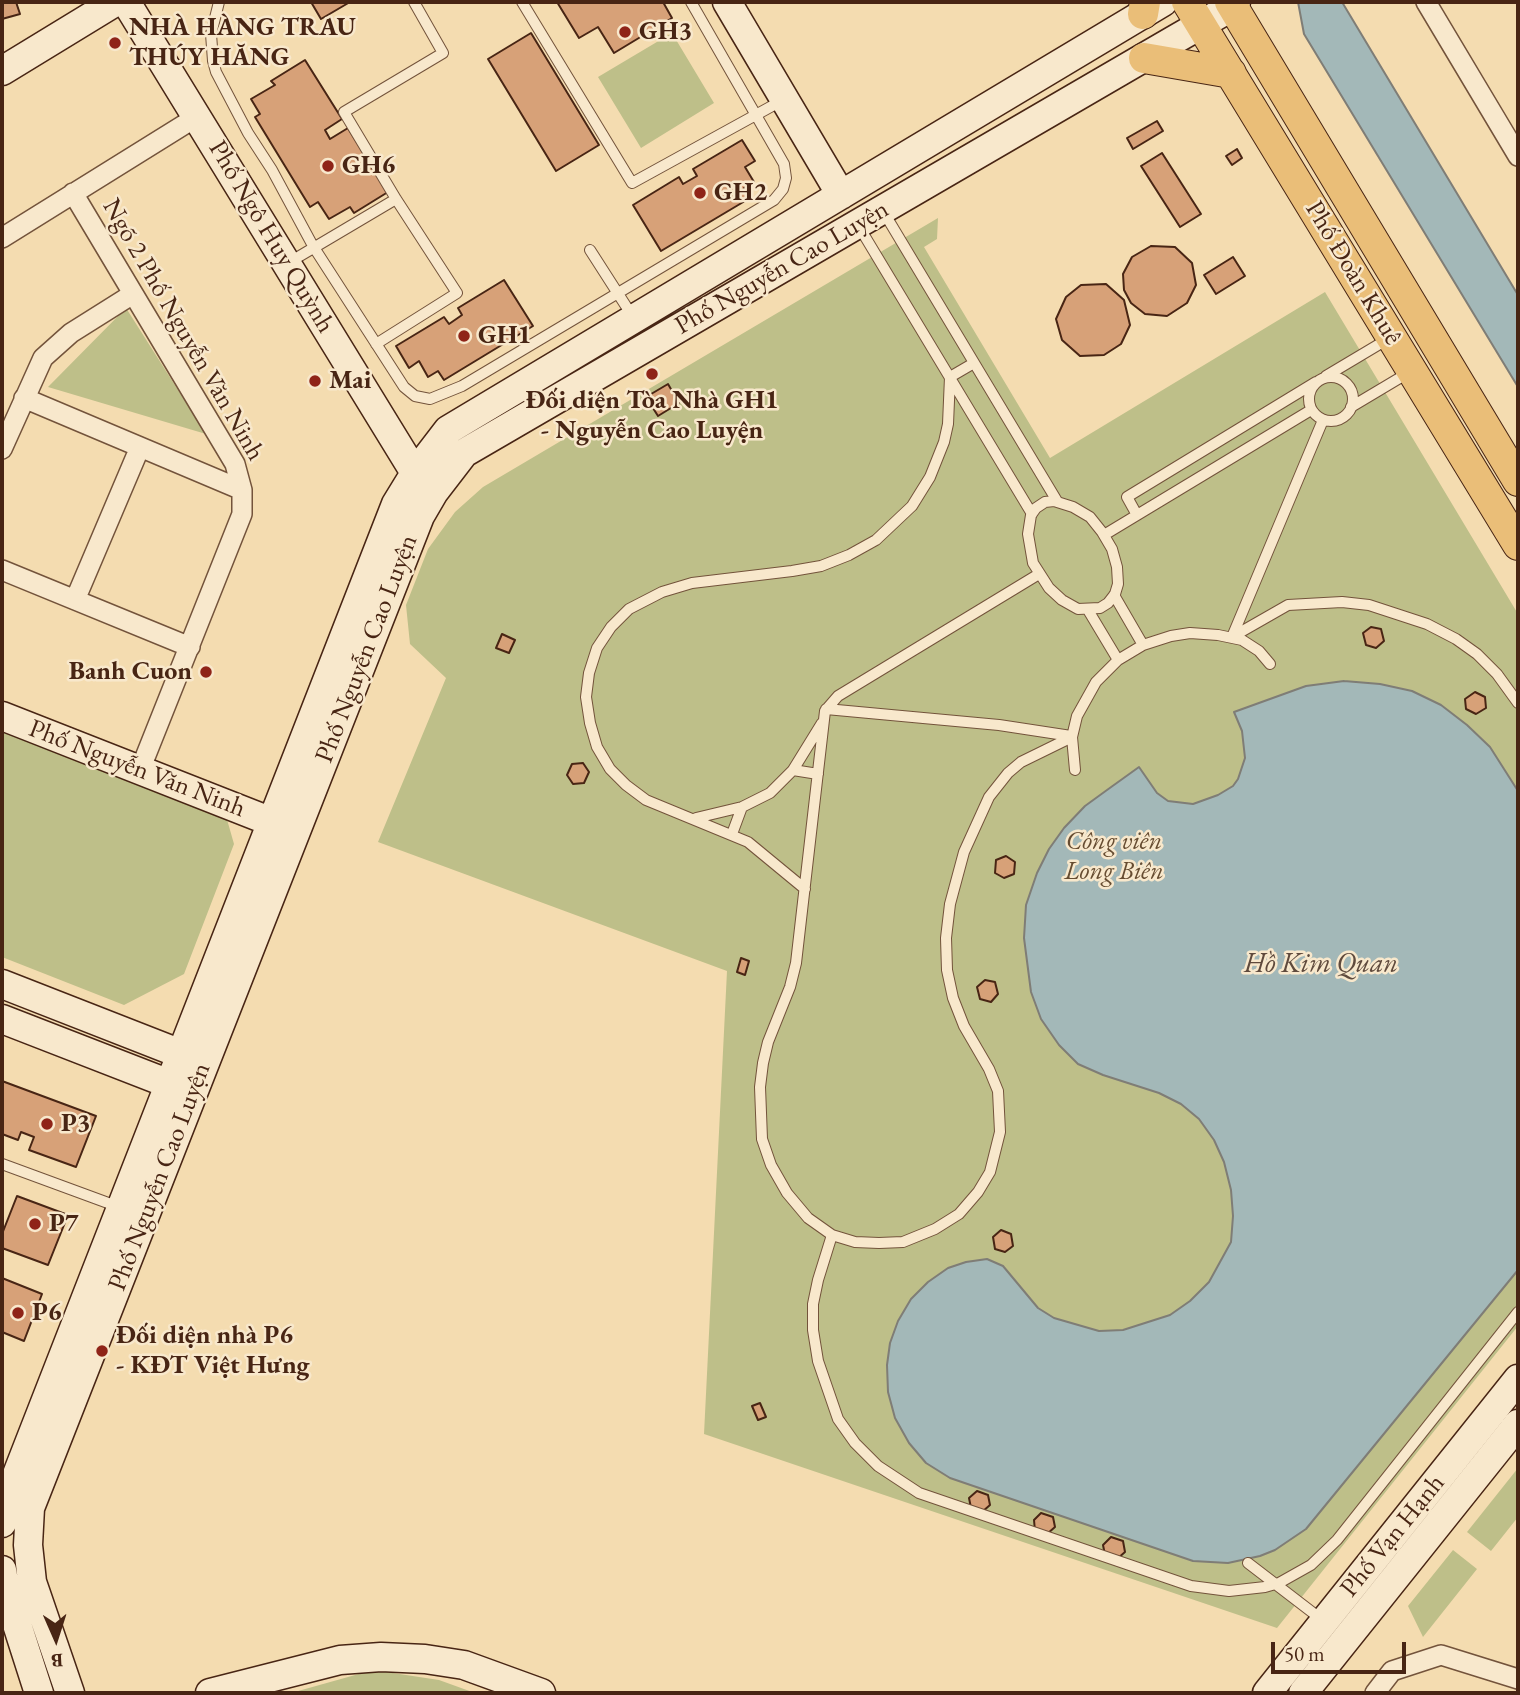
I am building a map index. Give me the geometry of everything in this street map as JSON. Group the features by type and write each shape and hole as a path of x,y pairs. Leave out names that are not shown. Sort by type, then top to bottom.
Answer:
{"main road":[{"name":"Phố Đoàn Khuê","path":"1233,3 1518,481"},
{"name":"Phố Đoàn Khuê","path":"1194,13 1518,545"},
{"path":"1144,58 1231,73"}],"street":[{"path":"2,71 115,2"},
{"name":"Phố Ngô Huy Quỳnh","path":"126,2 425,482"},
{"path":"727,2 841,195"},
{"path":"1426,2 1518,156"},
{"name":"Phố Nguyễn Cao Luyện","path":"193,1058 272,822 396,504 464,453 1144,58 1194,13 1233,3"},
{"name":"Phố Nguyễn Cao Luyện","path":"70,1693 32,1582 27,1545 30,1508 193,1058 420,516 425,482 448,430 1151,6"},
{"path":"2,239 198,116"},
{"name":"Ngõ 2 Phố Nguyễn Văn Ninh","path":"73,193 234,464 242,491 242,514 139,770"},
{"path":"2,449 43,358 71,333 133,294"},
{"path":"24,398 242,491"},
{"path":"75,600 140,447"},
{"path":"2,570 190,647"},
{"name":"Phố Nguyễn Văn Ninh","path":"2,716 272,822"},
{"path":"2,984 193,1058"},
{"path":"2,1019 181,1089"},
{"name":"Phố Nguyễn Cao Luyện","path":"2,1523 5,1505 122,1208 181,1089"},
{"name":"Phố Vạn Hạnh","path":"1267,1693 1518,1379"},
{"name":"Phố Vạn Hạnh","path":"1303,1693 1518,1424"},
{"path":"2,1570 39,1693"},
{"path":"1375,1693 1392,1671 1441,1655 1518,1679"},
{"path":"210,1693 340,1660 381,1657 425,1659 464,1665 541,1693"}],"lane":[{"path":"219,2 211,34 216,72 248,133 313,246 404,387 415,396 430,399 462,386 774,200 783,189 786,177 784,164 691,2"},
{"path":"376,344 457,293 344,112 443,53 414,2"},
{"path":"522,2 632,183 785,99"},
{"path":"287,263 396,199"},
{"path":"882,210 1057,501"},
{"path":"858,224 1032,514"},
{"path":"590,250 634,319"},
{"path":"1138,515 1127,497 1391,337"},
{"path":"950,377 974,363"},
{"path":"1351,407 1412,370"},
{"path":"805,889 756,848 732,834 646,800 610,769 597,747 590,723 586,697 589,673 597,648 611,627 629,609 662,593 692,583 821,566 876,540 912,506 930,477 948,424 950,377"},
{"path":"1336,377 1348,385 1353,398 1351,407 1344,417 1337,421 1322,420 1311,410 1309,395 1319,380 1336,377"},
{"path":"1104,535 1311,410"},
{"path":"1232,637 1322,420"},
{"path":"1057,501 1090,517 1104,535 1117,566 1118,584 1114,595 1100,608 1078,609 1062,600 1039,574 1029,544 1032,514 1045,502 1057,501"},
{"path":"692,819 742,807 770,793 793,770 838,696 1039,574"},
{"path":"1114,595 1143,645"},
{"path":"1232,637 1287,606 1342,602 1369,606 1420,621 1456,639 1477,654 1497,674 1518,703"},
{"path":"1088,610 1118,660"},
{"path":"1075,770 1072,737 1077,716 1096,682 1118,660 1143,645 1190,633 1232,637 1259,651 1269,664"},
{"path":"825,714 999,725 1072,737"},
{"path":"825,714 796,963 763,1063 760,1117 762,1139 771,1165 786,1193 808,1218 832,1235 855,1242 904,1242 935,1229 959,1214 978,1192 989,1172 1000,1132 998,1091 964,1026 953,998 947,970 946,938 950,904 964,852 989,797 1008,773 1021,762 1072,737"},
{"path":"793,770 818,774"},
{"path":"732,834 742,807"},
{"path":"2,1164 122,1208"},
{"path":"832,1235 813,1304 813,1330 818,1361 838,1419 855,1443 878,1466 919,1493 1191,1586 1229,1591 1276,1584 1311,1566 1336,1541 1518,1312"},
{"path":"1248,1563 1325,1621"}],"green space":[{"path":"672,33 714,103 641,148 598,77"},
{"name":"Công viên Long Biên","path":"938,218 937,239 924,247 1050,458 1325,292 1518,614 1518,1326 1277,1628 704,1434 727,971 378,842 446,678 410,644 406,605 428,549 455,512 483,487"},
{"path":"126,308 206,434 48,387"},
{"path":"2,728 226,816 234,844 184,974 124,1005 2,957"},
{"path":"1518,1468 1518,1517 1491,1551 1467,1532"},
{"path":"1453,1550 1477,1569 1423,1637 1408,1606"},
{"path":"373,1670 439,1680 475,1693 291,1693"}],"water":[{"path":"1298,2 1342,2 1518,295 1518,387 1304,34"},
{"name":"Hồ Kim Quan","path":"1344,681 1380,684 1412,691 1441,705 1490,747 1518,791 1518,1270 1306,1529 1275,1550 1260,1556 1228,1563 1193,1561 950,1478 926,1463 909,1443 895,1418 888,1392 887,1365 890,1343 898,1321 911,1299 928,1282 948,1268 966,1262 987,1259 1003,1266 1038,1308 1054,1318 1099,1331 1123,1330 1170,1315 1190,1301 1209,1282 1231,1242 1233,1216 1231,1190 1224,1162 1214,1140 1199,1119 1181,1104 1159,1093 1078,1064 1059,1045 1041,1019 1031,992 1024,938 1026,905 1037,873 1064,828 1085,806 1139,767 1157,793 1168,801 1193,804 1218,795 1233,786 1245,758 1242,731 1234,712 1306,686"}],"building":[{"path":"2,2 16,2 20,14 2,19"},
{"path":"311,2 350,2 321,19"},
{"name":"GH3","path":"557,2 663,2 672,18 614,53 598,27 579,38"},
{"path":"531,33 599,145 556,171 488,59"},
{"name":"GH6","path":"305,60 342,119 325,130 330,139 348,128 388,192 354,213 350,207 329,219 318,202 310,207 255,117 260,114 251,99 275,85 271,81"},
{"path":"1157,121 1163,131 1133,149 1127,138"},
{"name":"GH2","path":"742,140 755,161 745,167 754,182 744,188 750,198 661,251 633,205 679,177 683,184 697,176 693,169"},
{"path":"1237,149 1242,158 1232,165 1226,156"},
{"path":"1162,153 1201,214 1180,227 1141,166"},
{"path":"1151,246 1175,247 1192,263 1196,285 1187,303 1167,316 1145,314 1131,303 1124,290 1123,274 1132,257"},
{"path":"1233,257 1245,276 1216,294 1204,275"},
{"name":"GH1","path":"504,280 533,326 444,380 438,371 428,377 419,361 409,368 396,346 444,317 449,324 462,315 458,308"},
{"path":"1106,284 1124,300 1130,325 1121,344 1104,355 1080,356 1062,340 1056,319 1066,297 1081,285"},
{"path":"668,384 679,403 658,416 646,397"},
{"path":"1371,627 1381,629 1384,641 1376,648 1366,645 1363,633"},
{"path":"502,634 515,640 509,653 496,648"},
{"path":"1475,692 1485,697 1486,708 1476,714 1466,709 1465,699"},
{"path":"583,763 589,772 584,783 573,784 567,775 572,764"},
{"path":"1006,856 1015,862 1014,874 1004,878 995,873 996,860"},
{"path":"741,958 749,961 745,975 737,972"},
{"path":"985,980 995,982 998,994 991,1002 980,999 977,987"},
{"name":"P3","path":"2,1081 96,1116 76,1167 29,1150 34,1137 21,1132 18,1140 2,1134"},
{"name":"P7","path":"17,1196 68,1215 48,1265 2,1248 2,1234"},
{"path":"1001,1230 1011,1234 1013,1246 1005,1252 995,1249 993,1237"},
{"name":"P6","path":"2,1278 42,1294 24,1341 2,1332"},
{"path":"760,1403 766,1417 758,1420 752,1406"},
{"path":"977,1491 988,1495 990,1505 982,1512 971,1508 969,1498"},
{"path":"1041,1513 1053,1517 1055,1527 1047,1534 1035,1531 1034,1520"},
{"path":"1111,1537 1123,1541 1125,1552 1117,1559 1105,1555 1103,1545"}],"place":[{"name":"GH3","path":"625,32"},
{"name":"NHÀ HÀNG TRAU THÚY HĂNG","path":"115,43"},
{"name":"GH6","path":"328,166"},
{"name":"GH2","path":"700,193"},
{"name":"GH1","path":"464,336"},
{"name":"Đối diện Tòa Nhà GH1 - Nguyễn Cao Luyện","path":"652,374"},
{"name":"Mai","path":"315,381"},
{"name":"Banh Cuon","path":"206,672"},
{"name":"P3","path":"47,1124"},
{"name":"P7","path":"35,1224"},
{"name":"P6","path":"18,1313"},
{"name":"Đối diện nhà P6 - KĐT Việt Hưng","path":"102,1351"}]}
